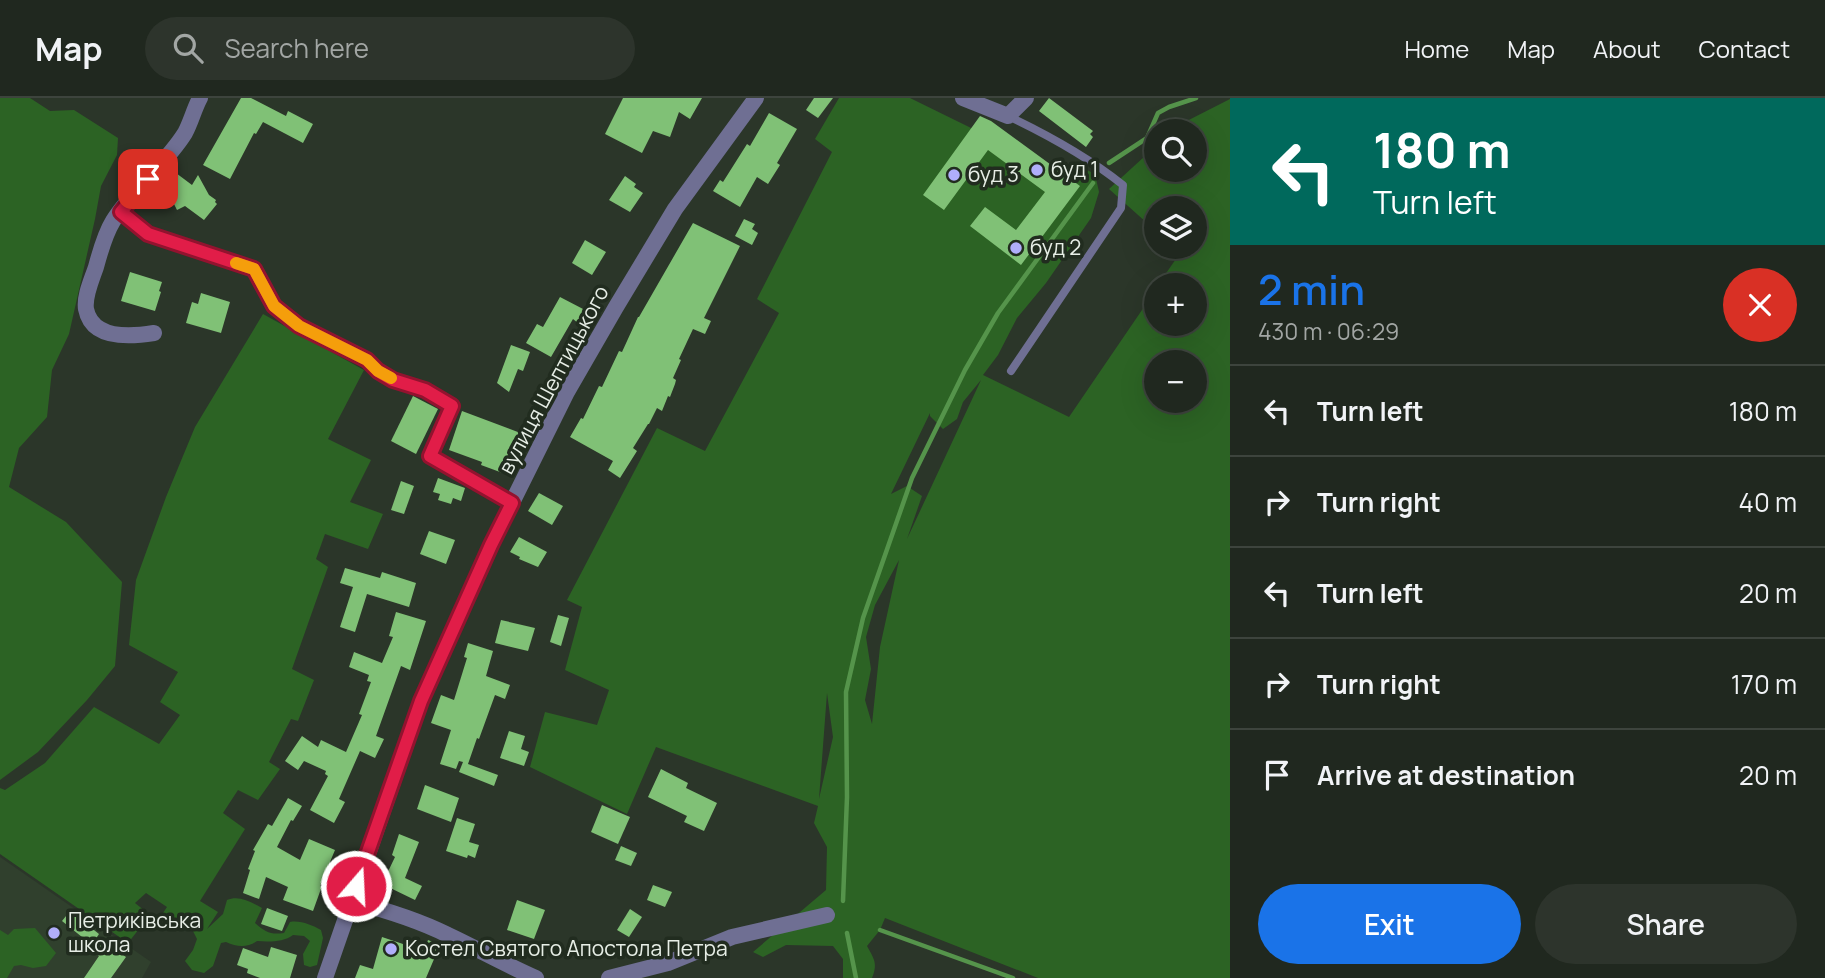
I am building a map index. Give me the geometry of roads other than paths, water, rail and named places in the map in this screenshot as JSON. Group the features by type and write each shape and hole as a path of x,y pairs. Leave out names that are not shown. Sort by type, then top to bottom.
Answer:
{"street":[{"path":"154,333 135,336 106,332 92,324 86,307 89,287 113,222 164,162 186,131 200,98"},
{"name":"вулиця Шептицького","path":"326,978 421,701 491,545 567,393 674,209 756,98"},
{"path":"963,98 1008,116 1026,98"},
{"path":"351,901 447,934 536,978"},
{"path":"609,978 667,963 732,937 827,915"}],"lane":[{"path":"1008,116 1102,168 1122,185 1121,208 1011,371"},
{"path":"121,212 148,234 254,269 274,306 299,326 367,360 393,380 425,390 452,406 430,456 512,503"}],"waterway":[{"path":"1109,163 1147,138 1158,113 1196,98"},
{"path":"843,901 847,797 846,692 863,618 912,478 965,370 998,313 1093,183"},
{"path":"880,930 1013,978"},
{"path":"847,933 856,978"}],"place":[{"name":"буд 1","path":"1037,170"},
{"name":"буд 3","path":"954,175"},
{"name":"буд 2","path":"1016,248"},
{"name":"Петриківська школа","path":"54,933"},
{"name":"Костел Святого Апостола Петра","path":"391,949"}]}
